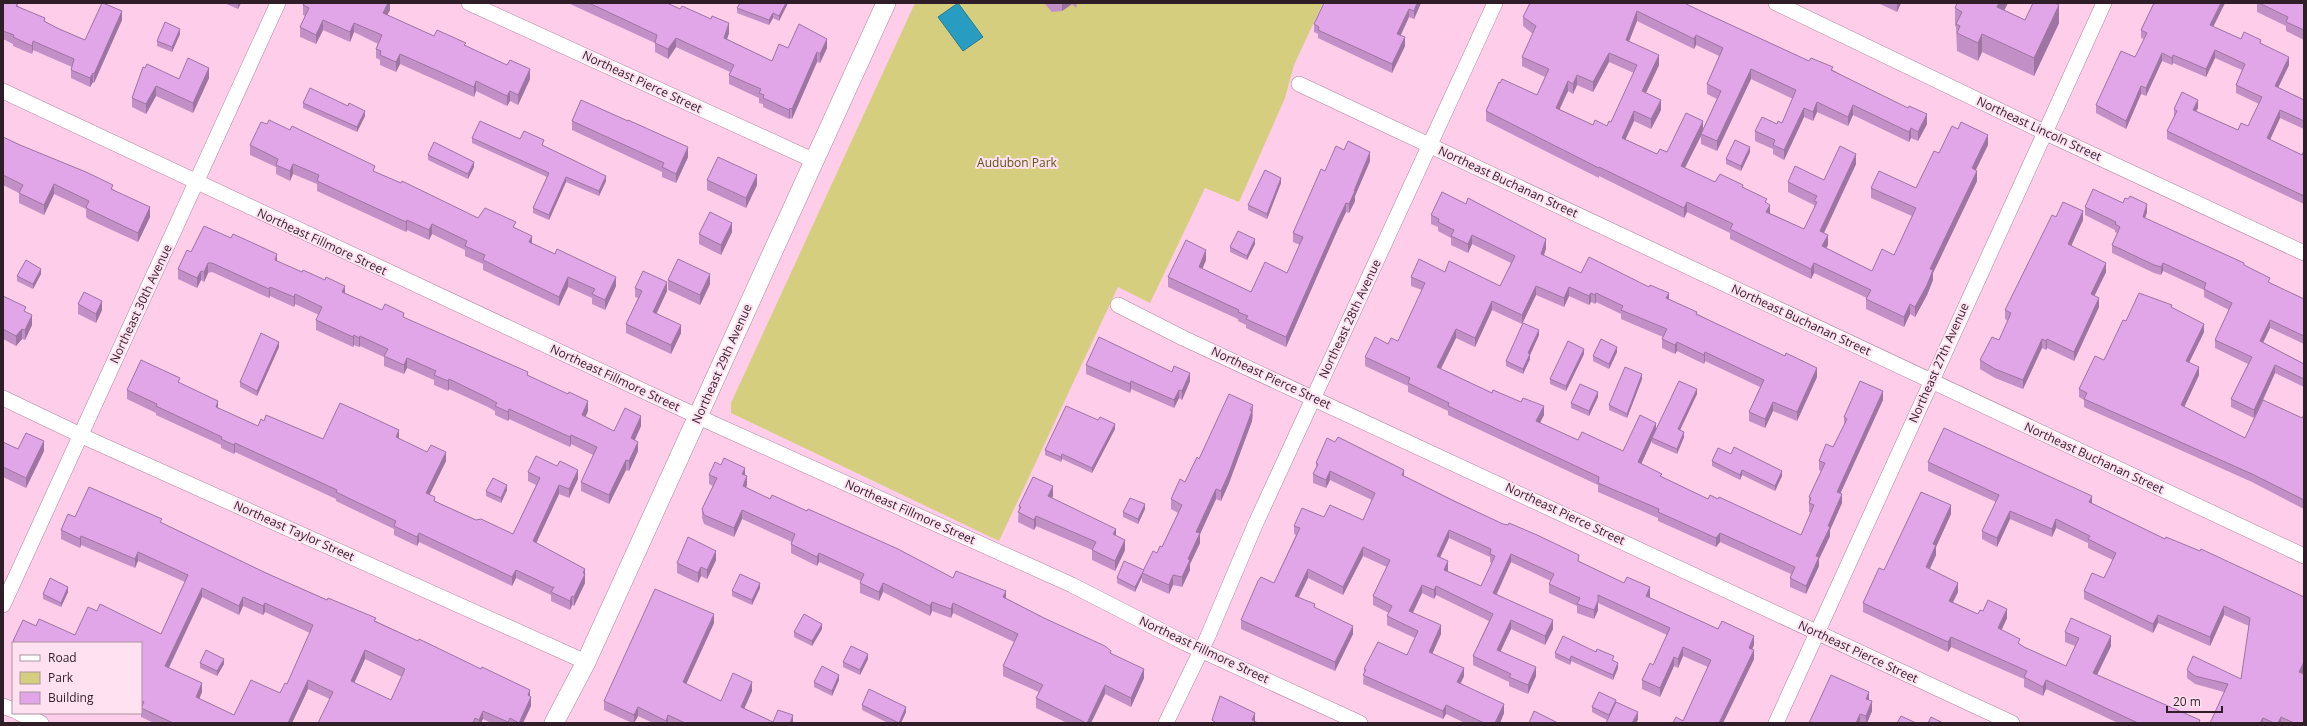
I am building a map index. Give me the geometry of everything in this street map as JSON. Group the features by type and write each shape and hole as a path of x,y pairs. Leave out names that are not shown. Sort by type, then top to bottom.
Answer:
{"street":[{"name":"Northeast 30th Avenue","path":"3,605 278,3"},
{"name":"Northeast Pierce Street","path":"469,3 815,161"},
{"name":"Northeast 29th Avenue","path":"555,723 586,662 886,3"},
{"name":"Northeast 28th Avenue","path":"1166,723 1201,650 1313,398 1495,3"},
{"name":"Northeast Lincoln Street","path":"1776,3 2044,132 2304,252"},
{"name":"Northeast 27th Avenue","path":"1776,723 1930,381 2104,3"},
{"name":"Northeast Buchanan Street","path":"1299,84 1430,144 2304,556"},
{"name":"Northeast Fillmore Street","path":"3,91 698,417 1072,585 1201,650 1360,723"},
{"name":"Northeast Pierce Street","path":"1118,305 1313,398 1684,569 1816,633 2012,723"},
{"name":"Northeast Taylor Street","path":"3,398 80,435 586,662"},
{"path":"21,714 41,723"}],"green space":[{"name":"Audubon Park","path":"915,3 1323,3 1294,65 1285,98 1239,202 1205,188 1150,303 1118,287 999,541 731,413 731,403"}],"water":[{"path":"958,3 983,37 963,51 938,17"}],"building":[{"path":"3,3 18,3 16,6 45,18 44,21 85,40 102,3 122,11 94,74 93,73 90,78 71,70 74,59 33,41 32,46 13,37 14,35 3,31"},
{"path":"304,3 388,3 383,13 434,36 437,30 466,43 464,45 507,65 510,60 530,69 518,95 510,91 507,96 476,81 474,87 400,54 396,62 380,55 381,51 376,49 382,35 354,23 350,32 323,20 316,35 300,27 309,8 303,5"},
{"path":"589,3 667,3 680,9 682,6 711,19 712,16 729,23 724,38 772,61 779,44 788,48 799,24 827,39 820,54 817,52 792,109 790,108 789,110 763,98 764,95 759,93 761,89 729,75 734,65 676,38 668,49 655,43 657,35"},
{"path":"740,3 786,3 779,16 773,13 769,20 737,8"},
{"path":"1324,3 1417,3 1414,11 1409,9 1397,34 1405,37 1392,64 1318,30 1319,27 1314,24"},
{"path":"1530,3 1684,3 1809,61 1811,58 1833,67 1831,70 1908,108 1909,106 1927,114 1918,132 1911,128 1909,132 1853,105 1848,117 1817,102 1813,112 1804,108 1784,150 1773,145 1775,140 1755,131 1762,117 1777,124 1778,121 1782,123 1796,90 1751,69 1717,141 1701,134 1721,91 1707,84 1723,48 1696,35 1694,39 1637,11 1626,40 1659,55 1642,91 1661,100 1651,119 1634,111 1622,138 1657,154 1660,149 1667,152 1686,113 1703,121 1681,166 1715,182 1720,174 1743,185 1742,187 1767,199 1765,202 1770,205 1766,212 1804,229 1817,202 1814,201 1817,196 1788,182 1795,166 1824,180 1840,146 1856,154 1820,231 1828,235 1822,246 1872,271 1882,249 1894,255 1916,208 1871,188 1879,171 1916,188 1934,151 1939,153 1952,126 1958,129 1961,122 1988,135 1972,168 1977,171 1930,269 1933,270 1915,307 1910,304 1904,317 1866,299 1871,290 1814,263 1811,269 1730,229 1733,224 1687,202 1684,208 1599,168 1486,111 1499,82 1500,83 1502,79 1537,95 1549,69 1522,57 1536,26 1523,17","holes":["1609,53 1637,65 1611,122 1609,121 1607,126 1595,120 1593,125 1556,108 1568,81 1573,84 1577,75 1593,82"]},
{"path":"1957,3 1999,3 1997,7 2025,20 2033,3 2055,3 2059,5 2034,58 1982,34 1978,43 1957,33 1960,26 1956,24 1962,12 1955,8"},
{"path":"2154,3 2221,3 2210,25 2241,39 2244,32 2261,40 2260,43 2289,57 2275,86 2304,100 2304,121 2280,110 2267,138 2302,155 2304,151 2304,196 2167,131 2177,111 2174,109 2182,92 2198,100 2193,110 2238,130 2241,123 2248,126 2262,97 2236,85 2245,64 2215,50 2206,69 2173,55 2172,58 2162,53 2146,88 2141,86 2126,121 2096,105 2121,51 2135,57 2147,33 2141,30"},
{"path":"2259,3 2304,3 2304,30 2286,22 2288,17"},
{"path":"165,22 180,29 172,47 157,41"},
{"path":"188,58 209,68 193,103 156,86 146,104 132,98 143,67 145,68 147,64 179,79"},
{"path":"310,88 348,106 349,103 365,111 357,127 303,103"},
{"path":"581,100 688,147 676,174 662,167 664,163 572,121"},
{"path":"269,120 290,130 292,126 375,166 373,171 401,183 402,181 478,218 485,208 516,222 513,227 532,236 529,242 555,254 557,249 616,277 605,300 592,294 595,289 568,277 559,297 483,260 485,255 465,246 467,241 432,224 429,230 407,220 406,222 317,181 319,175 293,164 290,171 276,165 278,159 250,145 261,122 267,124"},
{"path":"480,121 520,139 524,131 544,140 542,145 606,176 599,191 566,177 549,215 533,208 549,173 472,138"},
{"path":"3,137 86,172 113,185 111,189 150,207 138,233 88,209 86,207 89,201 54,184 44,205 19,193 23,185 3,175"},
{"path":"1735,140 1750,147 1741,166 1726,159"},
{"path":"1348,141 1370,152 1355,191 1349,204 1346,203 1337,222 1286,337 1246,319 1248,316 1238,312 1239,310 1168,277 1186,240 1206,250 1199,267 1251,292 1265,262 1287,273 1303,237 1293,233 1321,169 1325,171 1336,146 1344,150"},
{"path":"434,142 474,162 468,174 428,155"},
{"path":"718,157 757,175 746,198 707,180"},
{"path":"1265,170 1281,178 1267,214 1248,205"},
{"path":"2093,189 2123,203 2125,198 2128,199 2130,196 2147,204 2143,217 2244,263 2244,265 2270,278 2268,282 2304,299 2304,336 2270,320 2260,341 2304,364 2304,379 2275,365 2254,410 2231,399 2252,357 2215,340 2232,303 2204,289 2206,283 2163,263 2161,267 2154,265 2112,245 2120,227 2115,224 2116,222 2085,207"},
{"path":"1442,192 1466,204 1468,198 1546,239 1541,254 1581,273 1589,257 1649,287 1650,285 1669,293 1666,298 1697,312 1696,314 1785,356 1786,353 1817,368 1797,412 1773,402 1765,419 1749,412 1764,380 1705,352 1704,355 1677,342 1675,345 1662,339 1667,329 1621,310 1623,306 1596,293 1595,295 1591,293 1589,296 1569,287 1564,298 1536,286 1522,315 1492,301 1475,338 1456,329 1437,367 1492,393 1493,390 1521,402 1523,398 1544,406 1536,421 1578,440 1582,432 1623,451 1640,415 1656,423 1638,462 1662,474 1660,476 1708,499 1710,495 1718,499 1719,497 1801,535 1814,505 1809,503 1811,498 1809,497 1825,463 1819,461 1826,444 1833,447 1847,419 1844,417 1860,381 1883,391 1837,492 1842,494 1828,526 1830,527 1816,556 1819,557 1806,586 1790,578 1795,567 1720,533 1716,538 1658,512 1659,509 1598,483 1599,477 1448,406 1449,403 1408,383 1410,378 1365,357 1375,337 1388,344 1391,338 1398,341 1425,283 1411,277 1419,259 1445,272 1449,261 1500,286 1515,256 1472,235 1468,244 1451,236 1454,230 1438,222 1439,219 1431,215"},
{"path":"2063,202 2083,211 2068,244 2106,263 2091,294 2099,298 2074,352 2047,339 2046,341 2042,339 2023,380 1995,369 1980,360 1992,337 1999,340 2011,313 2005,310 2052,215 2056,217"},
{"path":"710,212 732,223 721,245 699,234"},
{"path":"204,226 231,238 233,234 277,254 275,260 302,272 303,270 325,280 326,277 345,286 342,292 382,310 385,304 404,313 403,317 528,372 527,375 568,394 569,392 588,401 582,415 614,431 625,408 641,416 631,438 638,442 629,461 626,460 609,495 581,482 597,447 571,435 570,437 509,409 508,412 495,406 497,403 488,398 449,379 448,381 434,375 436,371 407,358 404,365 384,356 388,349 360,336 359,338 354,335 353,337 316,320 322,307 295,294 294,297 270,287 269,289 212,263 208,263 204,272 201,271 197,278 178,269 187,250 191,252"},
{"path":"1238,231 1255,239 1247,256 1230,247"},
{"path":"678,259 710,274 700,295 668,280"},
{"path":"26,260 41,269 33,284 17,276"},
{"path":"643,271 667,282 653,312 681,325 671,345 626,324 642,291 635,288"},
{"path":"84,292 102,301 96,314 78,304"},
{"path":"2139,293 2172,305 2171,307 2204,324 2186,361 2199,367 2181,405 2245,438 2263,400 2302,418 2304,415 2304,500 2252,474 2084,399 2087,393 2079,389 2095,356 2104,360 2123,320 2126,321"},
{"path":"3,296 26,307 24,311 32,315 25,330 22,329 16,336 3,329"},
{"path":"1523,323 1539,330 1528,353 1530,354 1523,369 1506,361"},
{"path":"261,333 279,342 257,391 240,382"},
{"path":"1099,337 1172,372 1174,366 1190,373 1182,391 1179,390 1174,400 1131,381 1130,384 1086,365"},
{"path":"1601,339 1617,347 1609,364 1593,356"},
{"path":"1568,341 1584,349 1566,386 1550,379"},
{"path":"141,360 180,378 178,382 218,401 216,407 258,426 261,419 264,421 266,415 323,439 340,403 399,430 396,437 427,452 431,445 446,452 426,493 435,497 434,501 476,520 481,519 513,534 540,478 528,472 536,456 557,466 560,461 578,470 569,489 559,485 533,541 585,569 583,573 585,574 574,597 572,596 570,601 551,592 554,587 516,570 512,577 419,533 417,537 394,526 396,521 336,492 337,490 235,443 234,445 221,439 222,437 156,406 157,404 127,390"},
{"path":"1625,367 1642,374 1627,414 1609,405"},
{"path":"1679,381 1697,389 1678,429 1684,432 1677,449 1652,438"},
{"path":"1580,384 1598,392 1589,411 1571,403"},
{"path":"1229,394 1253,405 1250,410 1252,411 1221,491 1216,489 1196,532 1200,533 1188,559 1190,560 1182,577 1173,575 1169,585 1142,573 1153,551 1157,553 1160,546 1162,547 1182,505 1171,499 1180,479 1185,482 1197,457 1199,459"},
{"path":"1066,406 1098,420 1100,417 1115,424 1092,468 1062,454 1061,457 1045,450"},
{"path":"1944,428 2092,496 2089,502 2165,539 2166,537 2200,551 2201,549 2304,597 2304,662 2299,672 2304,674 2304,723 2294,723 2281,717 2278,723 2274,723 2263,718 2260,723 2210,723 2228,684 2195,676 2187,670 2193,656 2241,679 2250,618 2224,606 2210,637 2158,615 2153,624 2084,591 2092,573 2104,578 2116,553 2088,539 2090,536 2056,519 2052,529 2010,511 1997,538 1982,531 1999,495 1928,462"},
{"path":"26,433 44,441 26,478 3,467 3,442 18,449"},
{"path":"1338,437 1404,470 1402,475 1503,524 1508,525 1509,523 1579,555 1578,561 1624,583 1627,577 1650,587 1646,596 1718,629 1722,621 1754,636 1749,648 1754,650 1719,723 1673,723 1676,717 1683,721 1711,660 1683,647 1678,659 1674,657 1660,688 1642,680 1650,663 1653,665 1670,628 1598,595 1598,601 1594,610 1577,604 1580,598 1549,584 1554,574 1511,554 1493,593 1553,620 1545,636 1511,620 1497,650 1536,667 1528,685 1509,677 1511,674 1473,656 1493,614 1436,586 1434,590 1422,585 1409,611 1441,625 1429,652 1464,668 1457,682 1504,704 1495,723 1484,723 1446,705 1443,711 1363,675 1366,670 1364,669 1378,642 1407,655 1418,631 1387,616 1392,606 1373,596 1390,560 1363,547 1343,587 1308,569 1295,596 1315,604 1314,607 1353,626 1335,662 1241,620 1261,577 1274,583 1300,528 1294,526 1302,508 1324,517 1330,505 1363,520 1375,493 1330,471 1326,480 1313,474 1327,438 1335,442","holes":["1449,530 1491,549 1490,554 1495,556 1481,586 1444,570 1448,561 1437,556"]},
{"path":"1734,447 1782,471 1775,486 1742,470 1740,475 1712,461 1718,448 1731,454"},
{"path":"724,458 745,468 742,474 747,476 743,486 770,499 772,495 807,511 808,509 898,549 953,578 956,571 1006,591 1003,597 1105,646 1111,651 1110,653 1144,669 1131,698 1105,685 1086,723 1036,698 1043,685 1003,666 1018,634 953,603 951,609 932,602 930,606 883,583 879,592 860,583 864,574 819,553 817,557 791,544 795,534 742,510 734,528 704,515 702,509 717,478 709,475 715,462 721,465"},
{"path":"1033,477 1053,486 1048,496 1116,529 1113,534 1125,540 1115,561 1092,550 1096,542 1036,516 1034,520 1018,512 1021,507 1019,506"},
{"path":"493,478 507,485 501,498 486,491"},
{"path":"89,487 162,519 160,522 266,573 327,600 328,598 376,618 374,621 418,641 419,639 481,669 482,667 530,690 528,695 531,697 519,723 510,718 508,722 483,711 479,720 475,718 473,723 318,723 333,692 308,680 288,723 173,723 142,708 144,702 142,701 142,642 13,641 23,620 36,626 39,619 75,635 88,607 97,611 100,604 161,634 188,575 138,552 135,559 81,536 80,539 61,530 68,514 75,517","holes":["202,588 239,606 243,597 263,606 265,603 313,625 287,684 285,683 280,693 251,680 234,715 196,697 202,683 165,666","365,650 405,669 391,700 351,681"]},
{"path":"1921,492 1951,505 1933,544 1936,545 1926,567 1958,583 1949,601 1978,614 1980,610 1983,611 1988,600 2007,609 1998,628 2020,639 2018,643 2024,647 2066,666 2079,638 2065,632 2071,618 2111,636 2093,673 2200,720 2199,723 2138,723 2046,680 2043,687 2024,677 2027,671 1951,637 1948,642 1863,603 1879,568 1884,570"},
{"path":"1130,498 1145,504 1138,519 1123,512"},
{"path":"688,537 716,551 707,570 701,567 698,573 677,563"},
{"path":"1124,561 1144,570 1135,587 1117,578"},
{"path":"740,574 760,583 752,600 732,591"},
{"path":"50,578 68,587 61,603 43,594"},
{"path":"655,589 714,614 683,682 721,701 733,673 752,682 741,707 773,722 778,710 793,715 790,723 685,723 668,715 666,721 638,707 634,715 604,701"},
{"path":"804,614 822,624 812,641 794,632"},
{"path":"1563,636 1596,652 1597,649 1614,656 1612,660 1618,663 1613,675 1571,656 1570,660 1555,653"},
{"path":"851,646 868,654 860,670 843,662"},
{"path":"206,650 224,659 217,671 200,663"},
{"path":"822,666 839,675 832,691 814,682"},
{"path":"1831,675 1869,692 1866,699 1872,701 1866,716 1860,714 1856,723 1809,723"},
{"path":"869,689 906,707 899,723 862,705"},
{"path":"1599,692 1616,700 1609,715 1592,707"},
{"path":"1220,696 1255,713 1252,720 1258,723 1216,723 1212,720"},
{"path":"1616,702 1638,712 1632,723 1606,723"},
{"path":"1534,711 1558,723 1529,723"},
{"path":"1901,716 1916,723 1897,723"},
{"path":"1931,717 1943,723 1928,723"}]}
